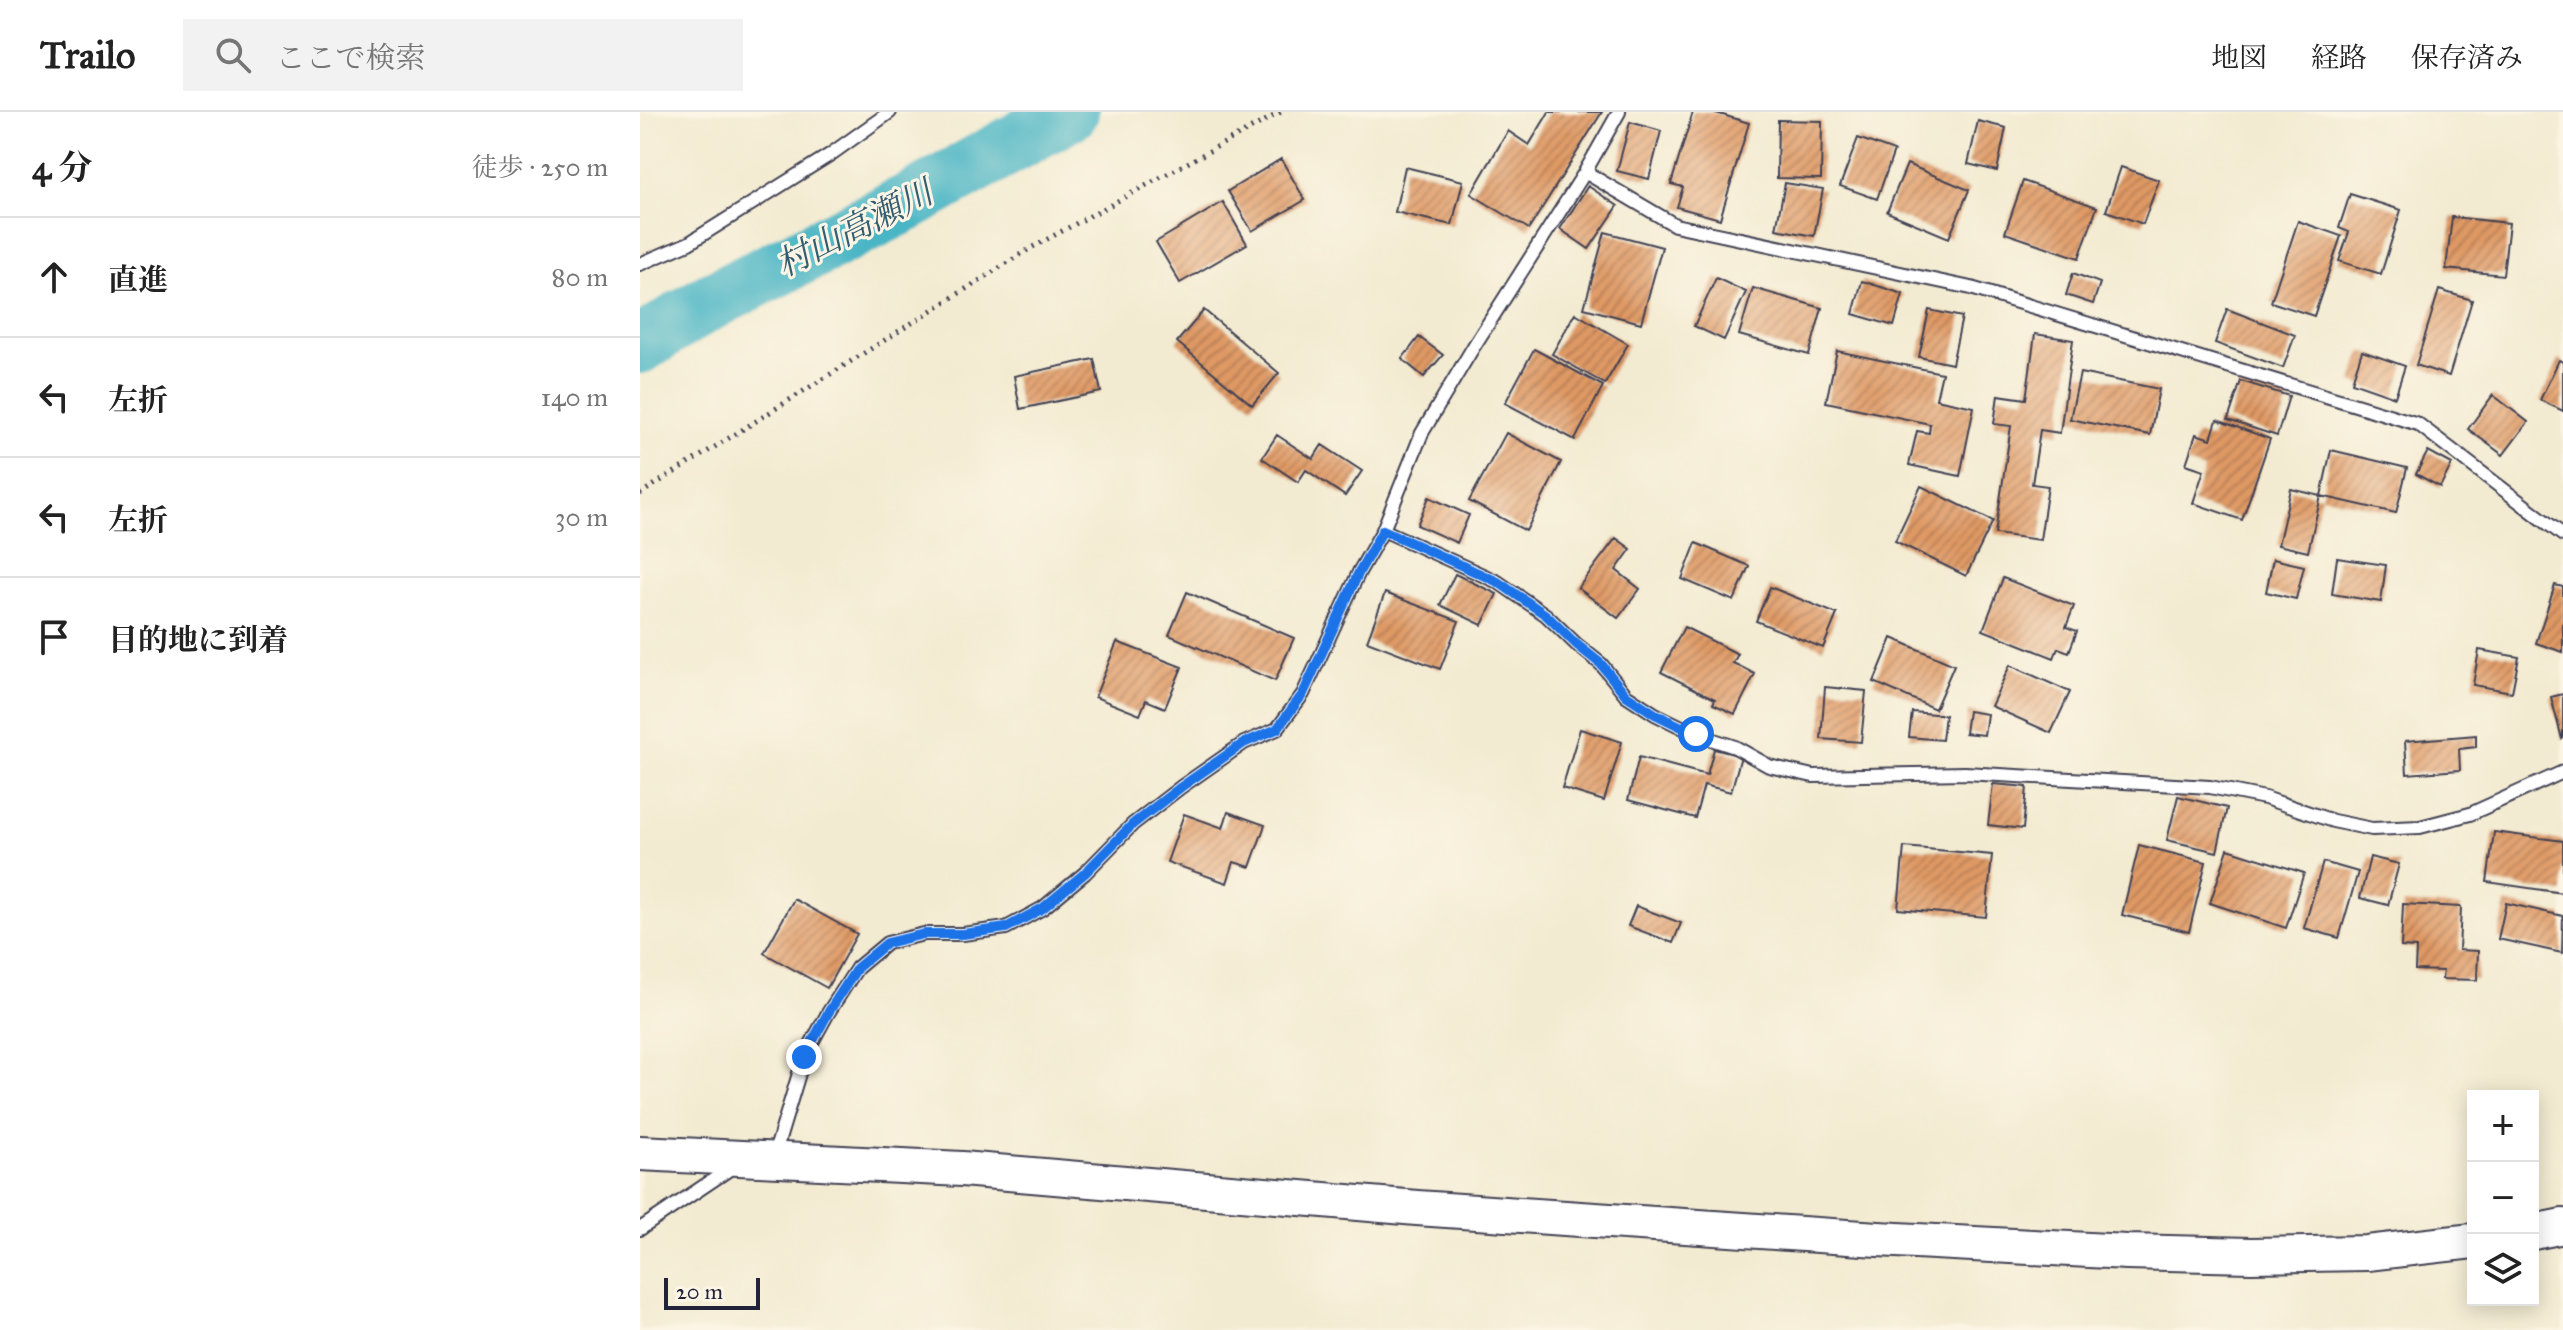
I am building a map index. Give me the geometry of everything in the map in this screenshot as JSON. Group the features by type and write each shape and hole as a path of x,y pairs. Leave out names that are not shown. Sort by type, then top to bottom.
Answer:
{"street":[{"path":"640,1153 977,1170 1449,1211 2127,1252 2251,1255 2367,1253 2467,1242"},
{"path":"2539,1231 2563,1226"}],"lane":[{"path":"640,264 689,243 831,154 890,112"},
{"path":"640,1229 759,1159 804,1057 828,1013 857,968 887,943 924,934 963,934 1006,928 1043,908 1085,873 1133,824 1181,787 1244,743 1277,729 1303,694 1359,572 1383,530 1422,433 1585,172 1619,112"},
{"path":"1585,172 1675,225 1971,288 2418,424 2563,535"},
{"path":"1383,530 1498,582 1546,615 1601,664 1626,695 1655,714 1696,734 1735,747 1769,766 1813,776 1965,773 2210,787 2265,798 2333,821 2372,829 2420,827 2470,814 2563,772"}],"path":[{"path":"640,494 1031,248 1281,112"}],"building":[{"path":"1549,112 1602,112 1529,229 1471,194 1508,131 1529,145"},
{"path":"1693,112 1713,112 1749,123 1720,219 1677,207 1683,187 1671,184"},
{"path":"1778,120 1822,121 1821,179 1777,178"},
{"path":"1978,121 2006,128 1997,171 1968,164"},
{"path":"1630,122 1661,131 1649,179 1617,171"},
{"path":"1858,138 1894,151 1877,199 1840,186"},
{"path":"1281,159 1305,200 1252,231 1228,191"},
{"path":"1907,164 1969,190 1949,238 1887,212"},
{"path":"1405,167 1463,181 1452,225 1395,212"},
{"path":"2121,167 2159,180 2143,224 2106,211"},
{"path":"2023,181 2097,207 2079,258 2005,233"},
{"path":"1785,183 1823,189 1814,236 1776,229"},
{"path":"1588,186 1618,206 1589,249 1560,229"},
{"path":"2350,194 2401,210 2381,274 2339,261 2349,232 2339,228"},
{"path":"1223,202 1247,244 1180,283 1156,242"},
{"path":"2452,217 2509,223 2503,275 2446,269"},
{"path":"2298,221 2341,236 2314,316 2271,302"},
{"path":"1605,232 1662,247 1641,323 1584,308"},
{"path":"2073,273 2100,283 2093,304 2066,295"},
{"path":"1716,278 1746,292 1724,340 1694,326"},
{"path":"1862,281 1903,294 1894,326 1853,314"},
{"path":"1753,288 1822,308 1809,355 1739,335"},
{"path":"2439,290 2472,300 2449,376 2416,365"},
{"path":"2227,309 2295,335 2283,368 2215,343"},
{"path":"1204,310 1279,373 1252,405 1177,342"},
{"path":"1929,310 1962,317 1952,364 1919,357"},
{"path":"1575,313 1628,344 1605,384 1552,354"},
{"path":"2035,334 2073,340 2060,433 2040,430 2032,484 2048,486 2040,540 1995,534 2011,426 1994,424 1998,395 2026,399"},
{"path":"1419,337 1443,355 1424,377 1402,359"},
{"path":"1534,349 1603,386 1575,440 1505,403"},
{"path":"1837,351 1942,373 1936,399 1974,407 1960,476 1909,465 1917,431 1929,433 1930,424 1826,402"},
{"path":"2362,351 2405,366 2395,397 2352,382"},
{"path":"1094,359 1101,392 1020,409 1014,376"},
{"path":"2559,360 2563,362 2563,411 2540,400"},
{"path":"2080,373 2159,389 2150,435 2070,419"},
{"path":"2241,381 2289,396 2277,436 2228,420"},
{"path":"2493,395 2528,422 2503,455 2468,429"},
{"path":"2217,420 2270,439 2242,520 2193,503 2204,470 2186,464 2196,434 2211,439"},
{"path":"1506,433 1561,462 1526,531 1469,501"},
{"path":"1277,435 1313,459 1322,445 1362,471 1345,496 1306,470 1298,482 1262,458"},
{"path":"2331,450 2407,468 2396,513 2321,496"},
{"path":"2428,451 2452,464 2440,487 2416,474"},
{"path":"1921,486 1993,521 1966,576 1895,541"},
{"path":"2291,489 2321,496 2308,552 2278,545"},
{"path":"1429,497 1469,515 1457,543 1417,525"},
{"path":"1616,538 1631,549 1616,570 1640,589 1618,618 1578,588"},
{"path":"1696,543 1749,566 1734,601 1682,579"},
{"path":"2337,558 2386,565 2381,602 2332,594"},
{"path":"2273,559 2304,566 2296,599 2266,592"},
{"path":"1455,574 1497,594 1482,625 1440,605"},
{"path":"2003,578 2074,606 2066,627 2077,631 2069,652 2058,648 2054,658 1983,630"},
{"path":"2555,585 2563,587 2563,652 2536,643"},
{"path":"1770,587 1837,614 1823,648 1756,621"},
{"path":"1187,592 1294,638 1275,681 1169,635"},
{"path":"1385,593 1459,621 1440,669 1367,641"},
{"path":"1684,627 1738,654 1733,663 1755,674 1735,714 1713,704 1715,699 1661,672"},
{"path":"1892,638 1954,665 1935,709 1874,682"},
{"path":"1117,642 1182,667 1165,708 1146,700 1140,715 1095,697"},
{"path":"2479,650 2519,657 2512,692 2473,685"},
{"path":"2010,665 2070,692 2051,733 1991,706"},
{"path":"1825,687 1866,691 1861,742 1821,739"},
{"path":"2563,694 2563,738 2562,739 2551,697"},
{"path":"1968,711 1987,714 1984,735 1965,733"},
{"path":"1912,712 1945,715 1942,740 1909,737"},
{"path":"1580,729 1622,742 1604,801 1562,788"},
{"path":"2476,735 2476,747 2459,749 2460,770 2407,774 2405,741"},
{"path":"1714,749 1741,756 1731,792 1704,785 1695,818 1628,800 1639,757 1707,775"},
{"path":"1993,784 2027,787 2023,829 1988,825"},
{"path":"2178,796 2227,808 2217,852 2167,840"},
{"path":"1228,812 1265,825 1250,867 1234,862 1227,883 1167,862 1184,814 1223,828"},
{"path":"2494,832 2563,841 2563,893 2487,882"},
{"path":"2139,845 2206,862 2189,932 2122,915"},
{"path":"1904,847 1992,855 1986,917 1898,909"},
{"path":"2228,849 2304,873 2286,928 2210,903"},
{"path":"2370,857 2399,864 2388,905 2360,898"},
{"path":"2323,862 2358,872 2339,938 2304,928"},
{"path":"794,899 857,934 827,988 764,953"},
{"path":"2506,903 2563,916 2562,953 2498,939"},
{"path":"2403,904 2461,907 2459,950 2478,951 2477,980 2442,979 2443,971 2415,970 2416,948 2401,947"},
{"path":"1636,906 1681,923 1673,943 1628,926"}],"waterway":[{"name":"村山高瀬川","path":"640,345 704,305 909,202 1070,112"}],"route":[{"path":"804,1057 857,968 887,943 924,934 963,934 1006,928 1043,908 1085,873 1133,824 1181,787 1244,743 1277,729 1303,694 1359,572 1383,530 1498,582 1546,615 1601,664 1626,695 1655,714 1696,734"}]}
